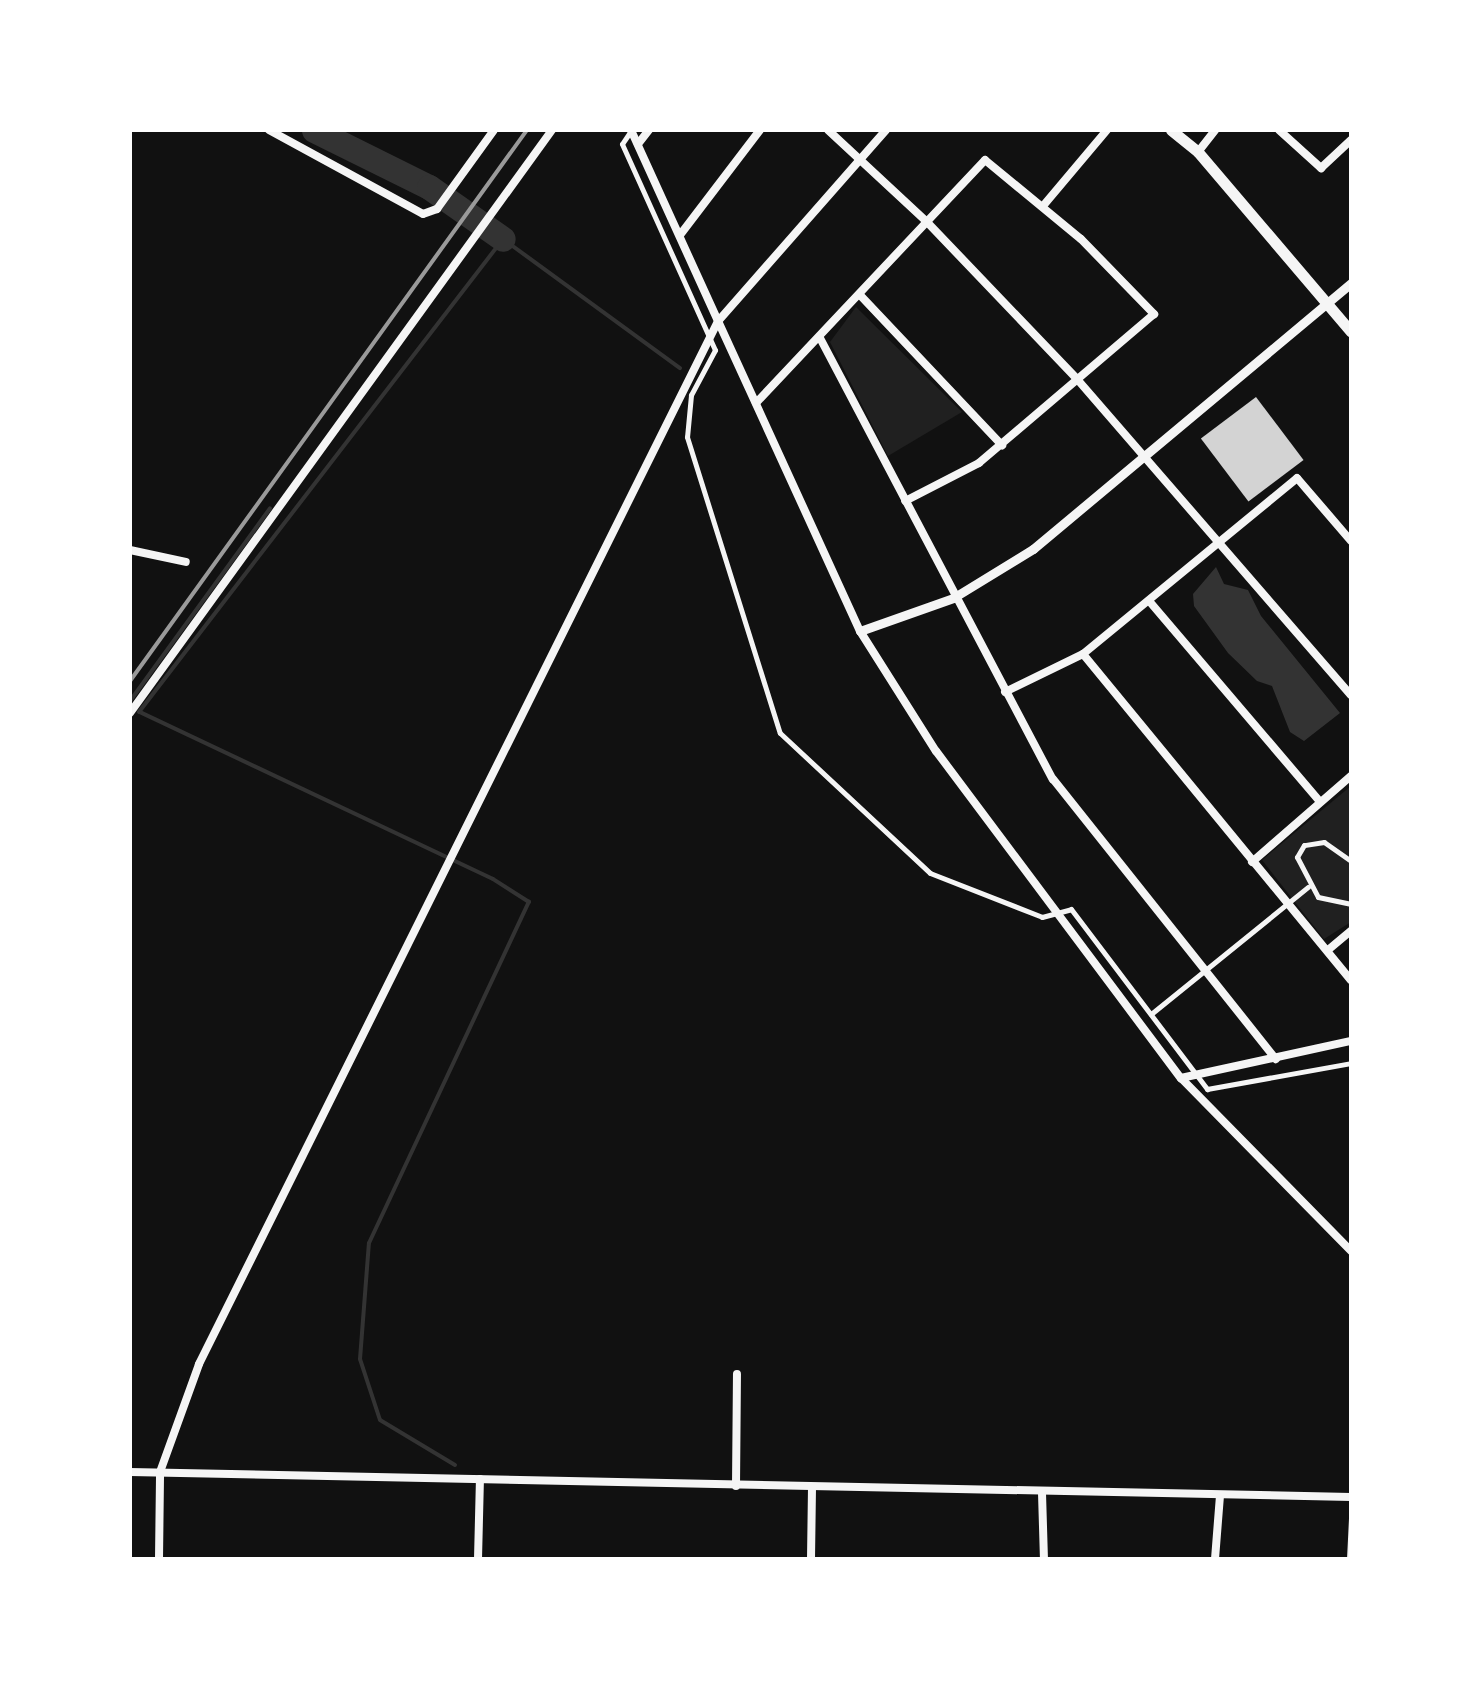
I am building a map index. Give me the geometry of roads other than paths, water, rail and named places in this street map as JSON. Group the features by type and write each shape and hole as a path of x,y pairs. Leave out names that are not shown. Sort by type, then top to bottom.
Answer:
{"main road":[{"path":"1171,130 1198,152 1351,332"}],"street":[{"path":"269,130 423,214 437,209 494,130"},
{"path":"130,713 552,130"},
{"path":"631,130 860,631 936,752 1181,1078 1351,1251"},
{"path":"631,130 622,144 715,350 690,395 687,437 721,562 780,733 930,873 1042,917 1071,910 1208,1089 1351,1062"},
{"path":"638,144 650,130"},
{"path":"680,235 760,130"},
{"path":"828,130 927,222 1077,380 1351,695"},
{"path":"159,1559 160,1472 171,1428 280,1194 718,321 886,130"},
{"path":"1043,206 1106,130"},
{"path":"1198,152 1216,130"},
{"path":"1279,130 1322,168 1351,140"},
{"path":"756,402 985,160 1043,206 1154,314 1002,446 905,502"},
{"path":"860,631 953,598 1033,549 1351,283"},
{"path":"860,295 1002,446"},
{"path":"820,338 953,598 1053,779 1276,1059"},
{"path":"1005,692 1082,654 1297,478 1351,542"},
{"path":"130,550 186,562"},
{"path":"1150,602 1320,802"},
{"path":"1082,654 1351,980"},
{"path":"1252,862 1351,776"},
{"path":"1350,856 1324,842 1304,845 1298,866 1308,886 1330,904 1351,904"},
{"path":"1150,1014 1308,886"},
{"path":"1328,950 1351,931"},
{"path":"1181,1078 1351,1042"},
{"path":"736,1486 737,1374"},
{"path":"130,1472 1351,1497"},
{"path":"478,1559 480,1479"},
{"path":"810,1559 812,1487"},
{"path":"1042,1493 1044,1559"},
{"path":"1215,1559 1220,1496"},
{"path":"1349,1559 1351,1518"}],"waterway":[{"path":"314,130 429,187 503,239"},
{"path":"455,1465 380,1420 360,1359 369,1243 529,902 493,879 139,712 503,239 680,368"},
{"path":"130,701 270,508"}],"railway":[{"path":"130,681 527,130"}]}
